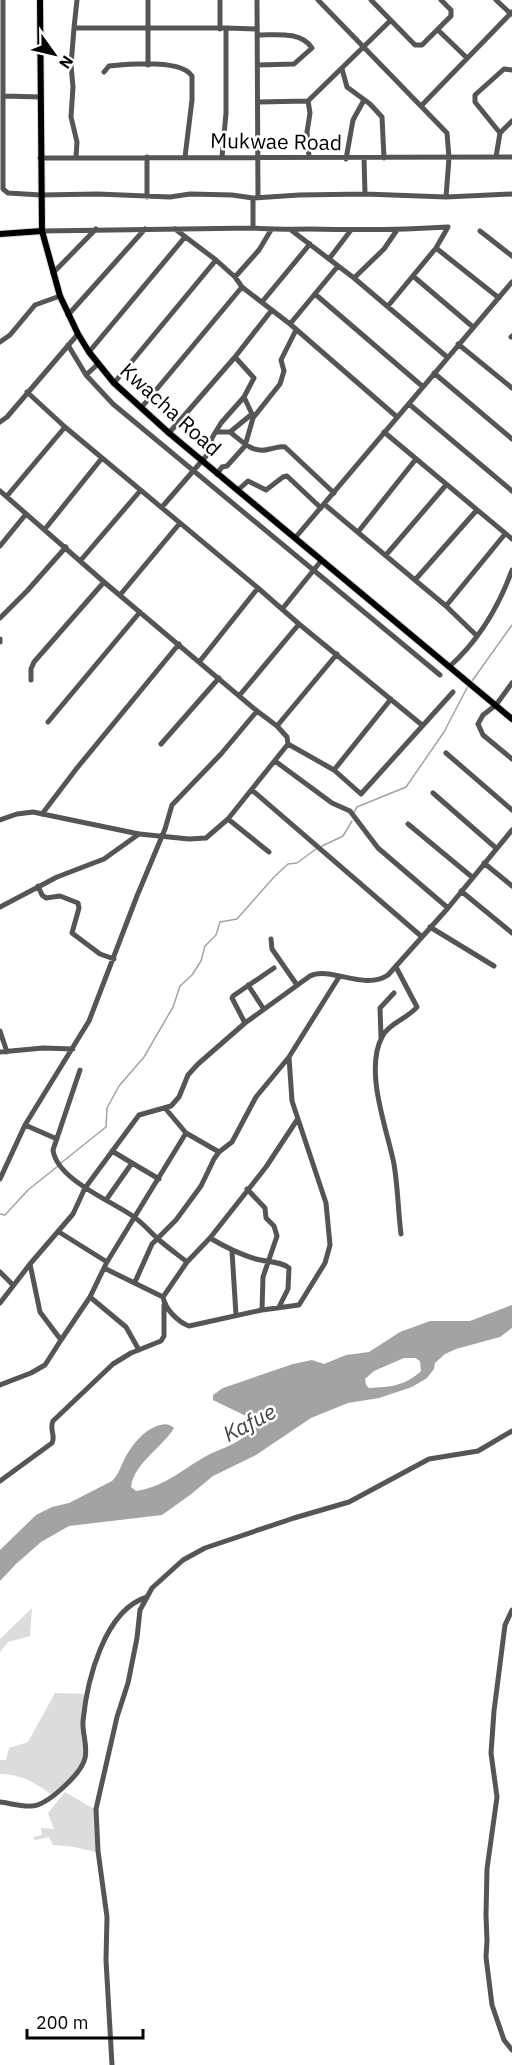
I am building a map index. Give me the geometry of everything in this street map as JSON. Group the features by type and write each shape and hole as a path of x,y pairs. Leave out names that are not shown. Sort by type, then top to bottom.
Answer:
{"main road":[{"name":"Kwacha Road","path":"40,0 42,231 60,296 89,352 114,382 141,408 217,474 512,719"},
{"path":"0,234 42,231"}],"street":[{"path":"3,0 3,189 8,193 147,197 212,194 256,198 365,194 446,197 512,194"},
{"path":"76,157 76,142 71,117 73,87 71,65 77,0"},
{"path":"148,0 148,65"},
{"path":"220,0 226,113 222,157"},
{"path":"254,228 259,157 258,0"},
{"path":"318,0 447,133 449,158 446,197"},
{"path":"371,0 415,45 419,46 438,30 452,13 441,0"},
{"path":"422,105 511,13 496,0"},
{"path":"258,102 308,101 390,21"},
{"path":"74,28 223,28 295,36 312,48 294,64 258,64"},
{"path":"438,30 467,58"},
{"path":"104,72 109,66 148,65 187,70 192,76 192,100 185,157"},
{"path":"342,69 347,87 383,119 384,158"},
{"path":"500,133 474,98 504,69 512,70"},
{"path":"4,96 41,97"},
{"path":"346,159 353,120 364,100"},
{"path":"308,101 310,112 307,132 309,157"},
{"path":"496,158 500,133 512,121"},
{"path":"147,157 147,197"},
{"name":"Mukwae Road","path":"40,158 512,158"},
{"path":"364,158 365,194"},
{"path":"42,231 254,228 397,230 448,227 436,248 388,306"},
{"path":"52,273 96,229"},
{"path":"68,315 145,229"},
{"path":"290,229 354,278 447,357"},
{"path":"175,230 216,260 242,287 290,324 397,417"},
{"path":"235,278 259,250 271,230"},
{"path":"329,259 351,230"},
{"path":"354,278 384,249 397,230"},
{"path":"480,231 512,256"},
{"path":"89,352 185,237"},
{"path":"262,302 310,244"},
{"path":"436,248 499,298"},
{"path":"114,382 216,260"},
{"path":"290,324 338,266"},
{"path":"361,284 365,267"},
{"path":"413,276 473,327"},
{"path":"295,538 512,282"},
{"path":"141,408 242,287"},
{"path":"315,294 422,386"},
{"path":"0,342 10,335 30,309 60,296"},
{"path":"170,433 236,357 271,311"},
{"path":"216,432 230,432 252,416 280,384 284,371 281,360 296,330"},
{"path":"0,422 7,417 78,334"},
{"path":"458,344 512,388"},
{"path":"68,345 86,375 113,404 440,675"},
{"path":"162,507 203,461 226,415 244,397 254,378 236,357"},
{"path":"86,375 98,364"},
{"path":"434,373 512,439"},
{"path":"27,392 64,427 422,725"},
{"path":"217,474 245,446 252,416 244,397"},
{"path":"409,404 512,491"},
{"path":"7,496 64,427"},
{"path":"230,432 245,446 260,451 279,446 285,447 334,493"},
{"path":"384,432 512,539"},
{"path":"45,529 102,458"},
{"path":"358,532 416,459"},
{"path":"238,490 248,481 266,490 287,476 386,555 477,636"},
{"path":"223,495 231,485"},
{"path":"386,555 446,485"},
{"path":"0,491 104,582 277,726 287,736 288,744 228,819 206,838 189,839 139,834 24,812 0,820"},
{"path":"81,560 140,491"},
{"path":"247,514 255,504"},
{"path":"414,580 476,511"},
{"path":"0,546 26,514"},
{"path":"120,595 180,523"},
{"path":"446,606 505,534"},
{"path":"0,618 66,547"},
{"path":"283,609 321,561"},
{"path":"449,667 461,656 491,616 512,570"},
{"path":"31,680 31,669 34,662 104,582"},
{"path":"200,661 258,588"},
{"path":"372,620 381,609"},
{"path":"48,722 140,612"},
{"path":"239,696 298,624"},
{"path":"42,814 179,644"},
{"path":"277,726 337,654"},
{"path":"161,744 219,678"},
{"path":"512,683 496,705 483,715 478,724 483,735 512,759"},
{"path":"288,744 334,770 362,794 453,692"},
{"path":"334,770 391,699"},
{"path":"0,1179 25,1125 89,1021 162,837 170,810 175,801 221,754 257,711"},
{"path":"446,753 512,810"},
{"path":"275,761 332,802 350,811 378,848 448,908"},
{"path":"252,790 421,936"},
{"path":"433,793 496,848"},
{"path":"228,819 269,852"},
{"path":"408,824 472,877"},
{"path":"0,1303 73,1214 85,1188 139,1115 165,1108 176,1101 192,1069 263,1008 314,974 377,980 388,975 511,832"},
{"path":"0,907 70,871 104,859 139,834"},
{"path":"484,863 512,886"},
{"path":"38,886 46,898 60,896 78,903 79,908 72,933 102,955 114,960"},
{"path":"460,891 512,933"},
{"path":"430,927 494,966"},
{"path":"271,939 272,950 297,985"},
{"path":"381,1038 417,1009 396,967"},
{"path":"245,1023 232,998 237,992 274,968"},
{"path":"135,1282 148,1250 176,1220 201,1186 210,1165 219,1152 232,1142 256,1097 289,1057 339,977"},
{"path":"248,985 263,1008"},
{"path":"394,993 380,1008 381,1038 375,1066 380,1111 387,1131 394,1166 401,1234"},
{"path":"0,1031 7,1052"},
{"path":"0,1052 73,1049"},
{"path":"164,1305 181,1322 189,1326 262,1310 294,1307 302,1302 325,1263 330,1245 326,1203 292,1101 289,1057"},
{"path":"80,1070 53,1150 56,1159 72,1179 136,1218 187,1262"},
{"path":"165,1108 186,1133 219,1152"},
{"path":"0,1481 52,1443 54,1439 51,1426 53,1421 106,1370 139,1350 163,1339 163,1297 187,1262 210,1238 266,1167 297,1120"},
{"path":"25,1125 57,1139"},
{"path":"0,1385 31,1374 45,1365 90,1297 106,1265 186,1133"},
{"path":"112,1151 159,1179"},
{"path":"0,1160 7,1161"},
{"path":"106,1200 132,1163"},
{"path":"248,1189 265,1209 266,1218 277,1232 263,1276 262,1310"},
{"path":"59,1232 106,1265 163,1297"},
{"path":"210,1238 232,1251 267,1262 285,1264 290,1269 286,1293 279,1307"},
{"path":"232,1251 236,1315"},
{"path":"30,1264 40,1312 61,1340"},
{"path":"0,1272 13,1285"},
{"path":"90,1297 126,1327 139,1350"},
{"path":"112,2065 106,1960 107,1917 98,1851 96,1809 117,1717 128,1683 140,1610 152,1588 190,1555 204,1548 349,1502 429,1459 478,1451 512,1431"},
{"path":"0,1802 33,1806 62,1788 82,1767 86,1750 83,1724 87,1694 99,1654 117,1618 130,1604 147,1597"},
{"path":"512,1610 505,1625 494,1711 491,1761 497,1797 487,1869 486,1904 488,1941 486,1957 492,2005 504,2040 512,2050"}],"shaded area":[{"path":"512,1305 512,1328 500,1337 445,1354 435,1363 434,1369 427,1378 412,1387 379,1398 348,1403 311,1418 256,1455 213,1476 162,1515 69,1526 41,1542 0,1581 0,1550 36,1515 52,1507 69,1503 112,1481 132,1447 152,1428 166,1424 174,1428 137,1470 131,1487 136,1491 166,1481 202,1458 234,1443 247,1434 252,1423 250,1418 213,1400 213,1395 223,1388 293,1364 312,1360 324,1364 346,1355 369,1352 400,1332 430,1321 470,1321","holes":["404,1358 415,1358 420,1361 421,1371 409,1380 384,1387 369,1388 366,1385 365,1379 374,1371"]},
{"path":"32,1608 30,1636 8,1642 0,1652 0,1639"},
{"path":"55,1693 87,1694 83,1724 85,1742 82,1767 52,1795 28,1780 0,1774 0,1760 6,1760 9,1748 28,1742"},
{"path":"65,1792 94,1809 96,1852 53,1845 49,1837 35,1840 33,1837 42,1835 41,1828 54,1829 48,1813"}],"waterway":[{"path":"472,681 512,625"},
{"path":"354,812 357,807 406,787 444,732 469,684"},
{"path":"322,846 343,836 352,821"},
{"path":"61,1163 106,1127 107,1108 119,1086 144,1057 173,1007 180,986 192,975 201,961 205,946 216,935 220,922 237,919 288,864 297,863 316,849"},
{"path":"0,1214 5,1215 28,1190 58,1166"}],"water label":[{"name":"Kafue","path":"249,1422"}]}
